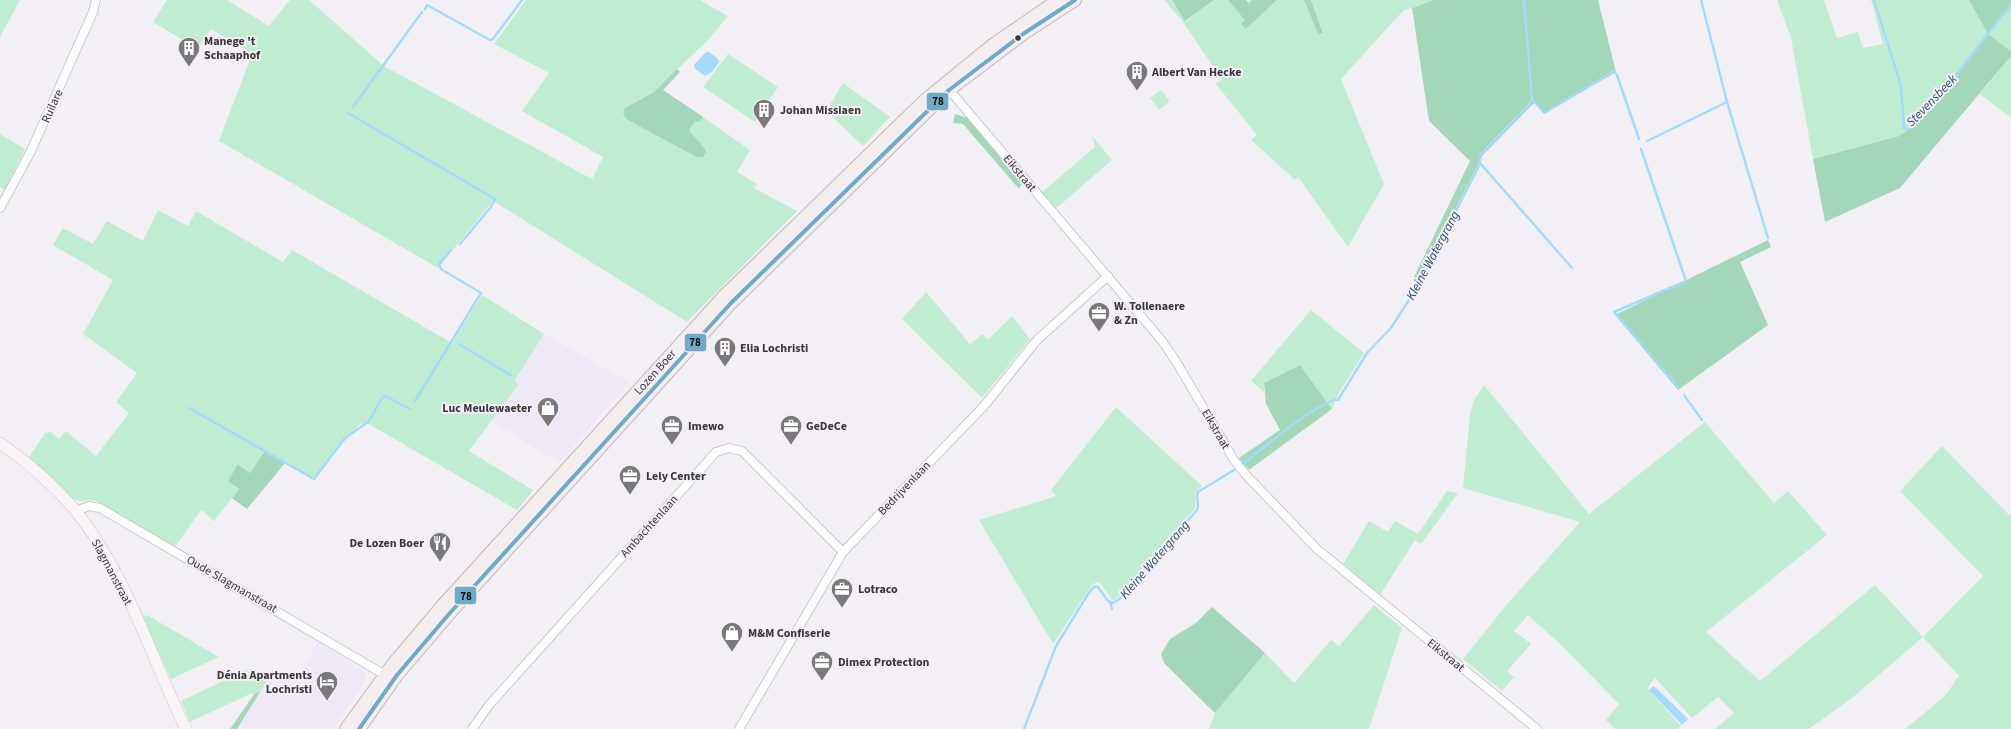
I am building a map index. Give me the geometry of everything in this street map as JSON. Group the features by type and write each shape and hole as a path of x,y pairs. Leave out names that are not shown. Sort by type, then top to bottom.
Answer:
{"main road":[{"name":"Lozen Boer","path":"346,729 386,675 442,606 724,296 994,44 1058,0"},
{"path":"947,87 1075,0"},
{"name":"Lozen Boer","path":"360,729 398,675 449,614 731,303 947,87"},
{"name":"Slagmanstraat","path":"0,443 48,482 76,511 102,551 122,587 186,729"}],"street":[{"name":"Ruilare","path":"0,208 42,127 93,12 96,0"},
{"name":"Eikstraat","path":"947,87 1163,342 1178,363 1234,460 1246,475 1317,549 1537,729"},
{"name":"Bedrijvenlaan","path":"739,729 843,552 984,406 1037,340 1108,276"},
{"name":"Ambachtenlaan","path":"472,729 490,704 716,452 729,448 742,451 843,552"},
{"name":"Oude Slagmanstraat","path":"76,511 89,506 100,508 386,675"}],"shaded area":[{"path":"544,334 630,382 559,463 491,421 518,385 515,381"},
{"path":"318,642 366,673 364,683 333,729 237,729 272,671 294,683"}],"green space":[{"path":"0,0 20,0 0,37"},
{"path":"167,0 227,0 269,26 290,0 309,0 384,66 592,179 603,157 522,111 549,73 494,44 526,0 700,0 728,16 708,40 654,92 625,108 623,113 626,119 696,157 704,147 695,141 689,130 695,121 699,122 703,117 750,150 737,172 757,184 754,188 797,211 687,322 493,201 438,268 219,141 252,54 211,29 198,49 153,22"},
{"path":"1164,0 1172,0 1186,21 1214,0 1228,0 1246,20 1246,29 1277,0 1304,0 1318,34 1323,32 1311,0 1434,0 1403,11 1341,79 1384,184 1348,247 1298,177 1295,180 1251,140 1257,135 1216,84 1222,80 1183,22"},
{"path":"1172,0 1214,0 1185,21"},
{"path":"1228,0 1246,0 1249,3 1252,0 1277,0 1246,29 1241,24 1245,20"},
{"path":"1304,0 1311,0 1323,33 1318,34"},
{"path":"1434,0 1598,0 1616,72 1544,114 1534,103 1483,155 1419,280 1413,279 1470,161 1429,121 1412,8"},
{"path":"1777,0 1824,0 1837,38 1858,32 1863,48 1883,44 1871,0 1969,0 1988,34 1912,127 1899,136 1813,159 1791,38"},
{"path":"1969,0 2011,0 2011,7 1988,34"},
{"path":"2011,7 2011,51 1988,34"},
{"path":"1988,34 2011,51 2011,56 1900,188 1825,222 1813,159 1899,136 1912,127"},
{"path":"728,54 778,87 755,122 703,87"},
{"path":"2011,56 2011,118 1980,94"},
{"path":"677,69 680,72 663,90 703,117 699,122 695,121 689,130 705,149 706,152 703,157 696,157 626,119 623,113 625,108 654,92"},
{"path":"843,83 890,117 863,146 826,111"},
{"path":"1161,90 1169,100 1168,103 1159,110 1150,98"},
{"path":"955,114 968,118 1022,184 1019,189 963,124 953,123"},
{"path":"0,134 25,149 5,190 0,187"},
{"path":"1092,136 1112,160 1059,206 1056,207 1052,205 1041,193 1095,147"},
{"path":"158,210 188,226 196,211 283,262 292,250 452,343 482,295 544,334 515,380 518,385 469,451 533,490 517,510 367,423 360,424 313,478 265,451 250,473 239,464 228,481 239,489 214,521 201,510 175,547 94,500 79,501 71,498 29,457 45,433 51,432 59,439 66,431 96,456 129,413 116,402 137,373 83,334 113,280 53,245 63,228 93,244 107,221 143,241"},
{"path":"1768,240 1771,247 1740,262 1768,325 1678,390 1615,315"},
{"path":"926,292 970,344 983,334 988,340 1012,316 1030,339 982,398 902,319"},
{"path":"1311,310 1364,353 1339,393 1332,409 1300,365 1264,383 1264,392 1251,381"},
{"path":"1300,365 1332,409 1249,470 1239,458 1280,430 1266,404 1264,383"},
{"path":"1484,385 1589,514 1705,422 1774,503 1788,491 1827,535 1706,632 1760,681 1875,585 1923,637 1852,698 1809,729 1715,729 1734,713 1718,697 1692,718 1655,678 1647,688 1681,726 1678,729 1615,729 1606,720 1619,704 1561,645 1528,615 1514,631 1531,644 1507,671 1514,677 1502,691 1463,659 1503,609 1580,522 1463,488 1470,414 1474,400"},
{"path":"1116,407 1202,486 1195,494 1195,508 1193,511 1121,595 1113,601 1101,584 1097,582 1092,585 1053,644 979,520 1056,496 1051,490"},
{"path":"1942,446 2011,517 2011,729 1905,729 1944,697 1959,676 1923,637 1983,576 1900,491"},
{"path":"265,451 285,463 247,509 232,498 239,489 228,481 238,464 250,473"},
{"path":"1447,491 1458,493 1421,544 1415,540 1380,595 1343,564 1369,521 1388,532 1395,521 1418,534"},
{"path":"1374,605 1402,628 1369,729 1209,729 1215,713 1265,653 1294,683 1331,640 1339,646"},
{"path":"1212,607 1265,653 1215,713 1164,663 1161,654 1170,639 1196,623"},
{"path":"147,615 219,657 171,679 142,617"},
{"path":"246,670 266,682 260,692 250,694 190,722 181,701"},
{"path":"260,692 237,729 230,729 255,693"}],"water":[{"path":"706,52 709,52 718,59 719,62 712,72 705,76 695,69 694,65"},
{"path":"1654,686 1688,719 1682,725 1649,690"}],"waterway":[{"path":"425,9 427,5 490,40 493,39 522,0"},
{"name":"Kleine Watergrang","path":"1244,463 1306,415 1330,401 1338,400 1367,353 1391,328 1416,289 1479,166 1481,154 1528,106 1532,99 1524,0"},
{"path":"1647,141 1727,102 1701,0"},
{"name":"Stevensbeek","path":"1874,0 1901,86 1904,129 1908,129 1947,87 2011,4"},
{"path":"353,107 422,12"},
{"path":"1532,99 1543,111 1546,112 1614,71 1617,75 1639,139"},
{"path":"1727,102 1768,238"},
{"path":"348,113 495,199 491,207 460,244"},
{"path":"1641,149 1686,281 1614,312 1678,387"},
{"path":"1480,163 1572,268"},
{"path":"415,401 481,293 441,269 439,264 451,250"},
{"path":"459,344 512,376"},
{"path":"1684,395 1702,420"},
{"path":"189,408 314,479 344,439 369,421 382,398 385,396 410,409"},
{"name":"Kleine Watergrang","path":"1024,729 1056,646 1090,591 1094,587 1098,587 1108,601 1113,603 1121,598 1197,510 1198,492 1234,470"},
{"name":"Kleine Watergrang","path":"1110,602 1112,609"}],"transit line":[{"name":"78","path":"359,729 397,675 449,614 731,303 949,90 1023,34 1075,0"}],"place":[{"name":"Manege 't Schaaphof","path":"189,68"},
{"name":"Albert Van Hecke","path":"1137,92"},
{"name":"Johan Missiaen","path":"764,130"},
{"name":"W. Tollenaere & Zn","path":"1099,332"},
{"name":"Elia Lochristi","path":"725,368"},
{"name":"Luc Meulewaeter","path":"548,428"},
{"name":"Imewo","path":"672,446"},
{"name":"GeDeCe","path":"791,446"},
{"name":"Lely Center","path":"630,496"},
{"name":"De Lozen Boer","path":"440,562"},
{"name":"Lotraco","path":"842,608"},
{"name":"M&M Confiserie","path":"732,652"},
{"name":"Dimex Protection","path":"822,682"},
{"name":"Dénia Apartments Lochristi","path":"327,702"}]}
